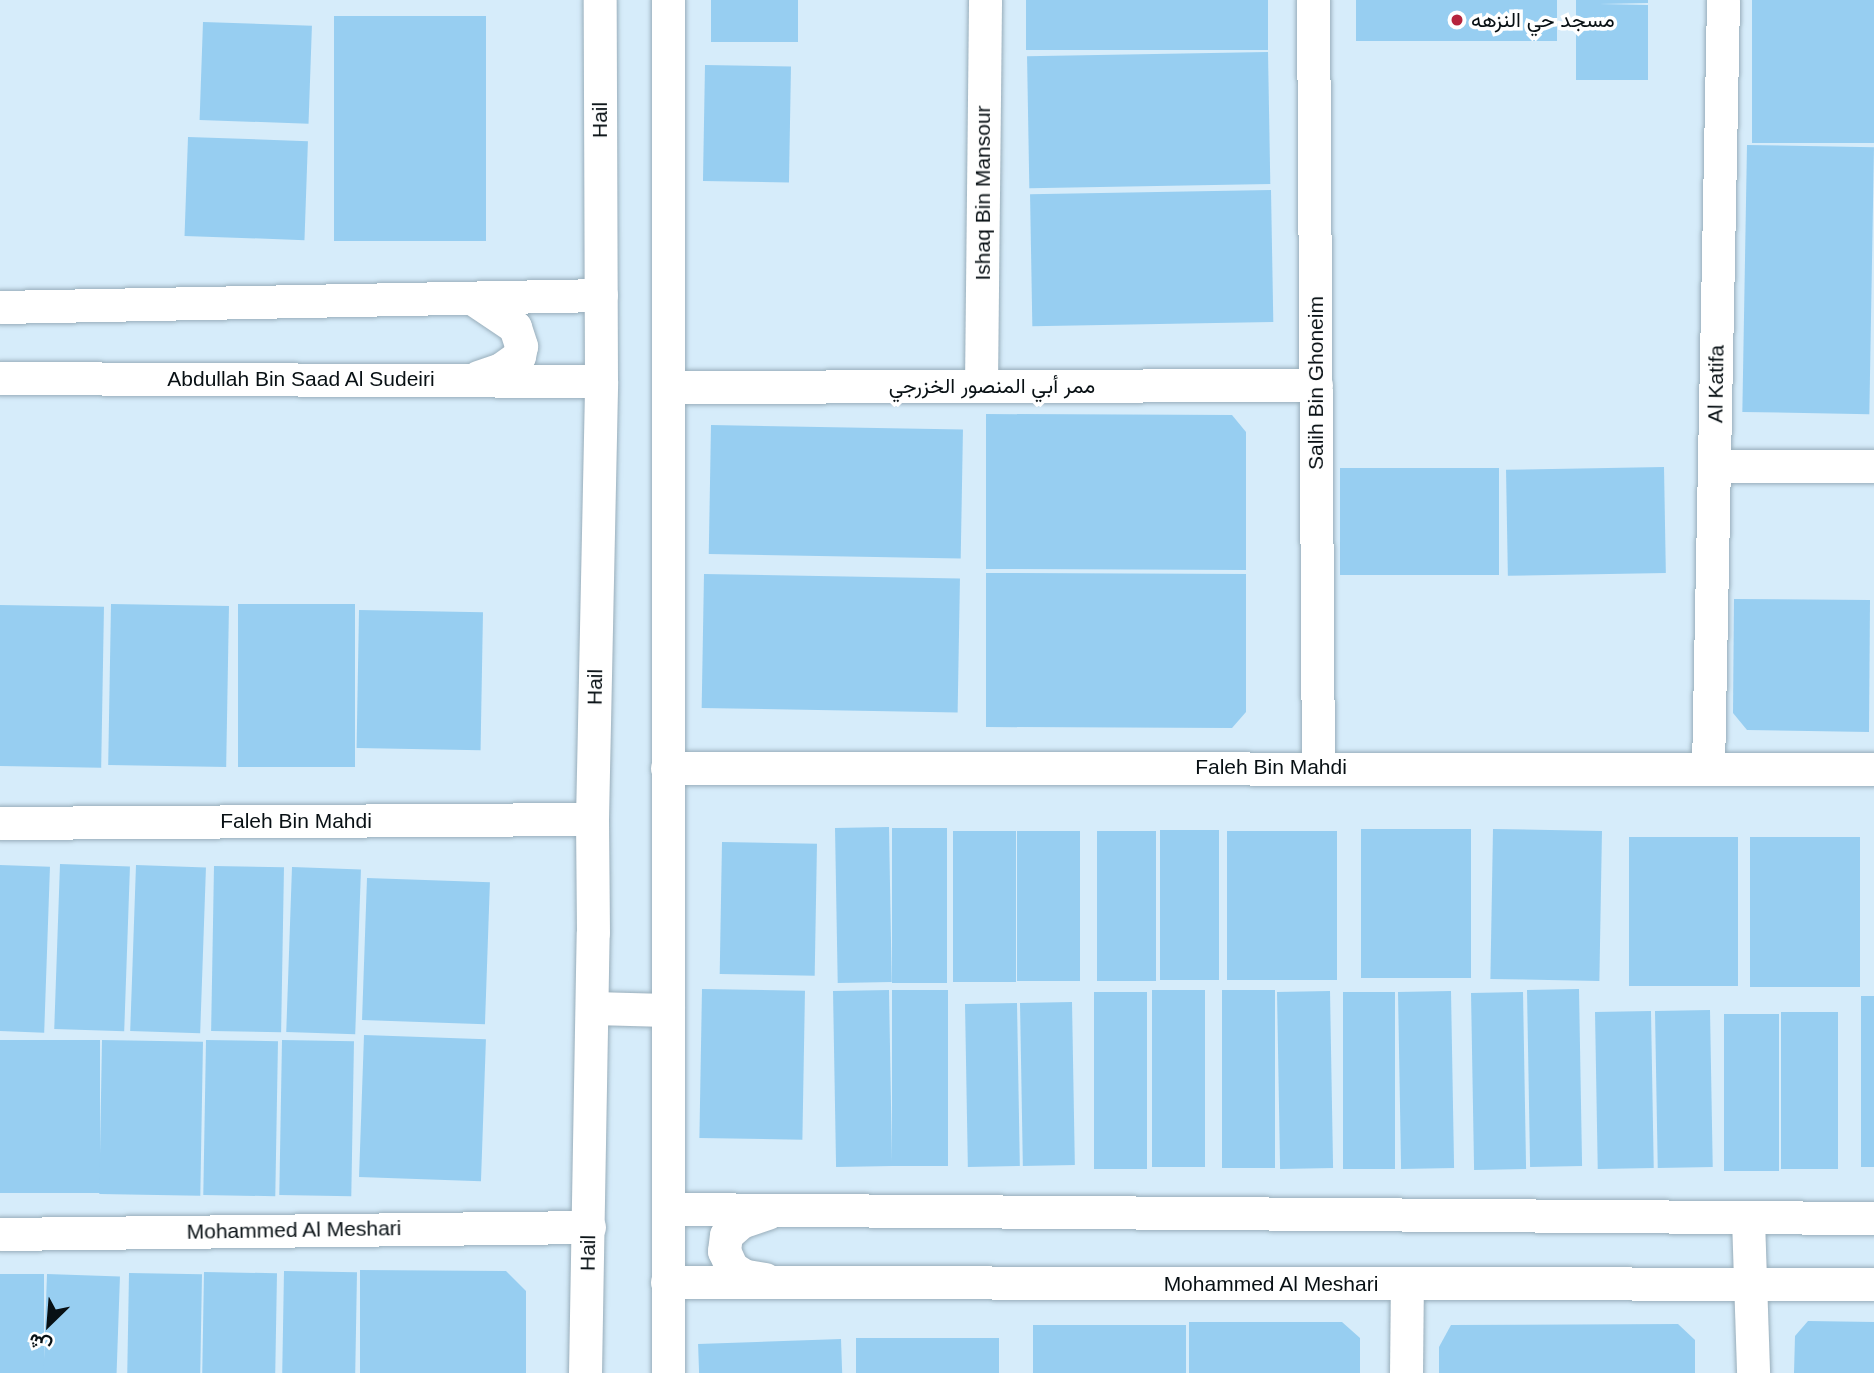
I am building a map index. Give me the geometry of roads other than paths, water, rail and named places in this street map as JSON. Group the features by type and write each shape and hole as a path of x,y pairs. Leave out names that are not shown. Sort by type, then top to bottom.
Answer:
{"street":[{"name":"Hail","path":"586,1373 592,819 601,381 600,0"},
{"path":"668,0 668,1373"},
{"name":"Ishaq Bin Mansour","path":"981,385 985,0"},
{"name":"Salih Bin Ghoneim","path":"1313,0 1318,767"},
{"name":"Al Katifa","path":"1708,768 1723,0"},
{"path":"0,307 601,295"},
{"path":"468,379 501,369 519,356 521,346 516,327 472,298"},
{"name":"Abdullah Bin Saad Al Sudeiri","path":"0,378 601,381"},
{"name":"ممر أبي المنصور الخزرجي","path":"668,387 1316,385"},
{"path":"1714,467 1874,466"},
{"name":"Faleh Bin Mahdi","path":"667,768 1874,769"},
{"name":"Faleh Bin Mahdi","path":"0,823 592,819"},
{"path":"592,1008 668,1010"},
{"path":"668,1209 1874,1218"},
{"path":"776,1210 741,1222 726,1235 724,1251 732,1268 744,1276 780,1282"},
{"path":"1748,1219 1753,1373"},
{"name":"Mohammed Al Meshari","path":"0,1234 589,1227"},
{"name":"Mohammed Al Meshari","path":"667,1282 1874,1284"},
{"path":"1405,1373 1407,1284"}],"place":[{"name":"مسجد حي النزهه","path":"1457,20"}]}
